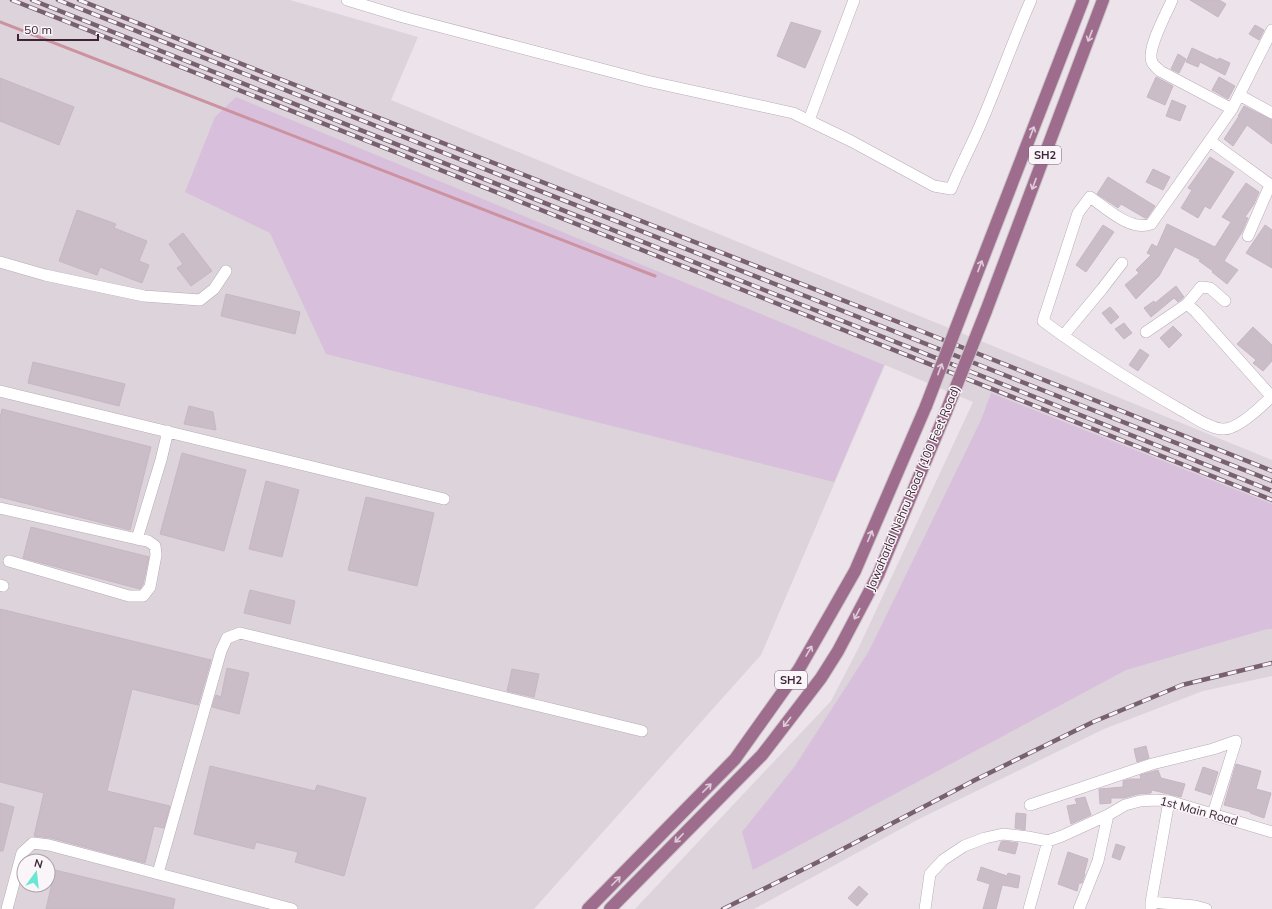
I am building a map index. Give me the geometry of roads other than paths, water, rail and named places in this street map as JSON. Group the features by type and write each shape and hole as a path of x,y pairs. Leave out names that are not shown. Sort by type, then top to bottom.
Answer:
{"main road":[{"name":"Jawaharlal Nehru Road (100 Feet Road)","path":"588,909 735,760 800,668 855,572 926,406 1083,0"},
{"name":"Jawaharlal Nehru Road (100 Feet Road)","path":"610,909 762,754 821,678 838,651 878,575 946,412 1104,0"}],"street":[{"path":"347,0 403,17 647,81 793,113 851,141 934,186 952,189 961,165 978,130 1031,0"},
{"path":"809,120 854,0"},
{"path":"1172,0 1154,39 1151,55 1152,62 1160,71 1232,109"},
{"path":"1187,304 1272,396 1238,425 1223,429 1213,427 1197,419 1151,393 1063,336 1043,321 1078,213 1086,201 1090,197 1128,223 1145,227 1151,224 1232,109 1272,30"},
{"path":"1239,96 1272,112"},
{"path":"1210,141 1271,186 1248,236"},
{"path":"0,262 45,275 144,296 200,300 214,289 226,271"},
{"path":"1063,336 1122,263"},
{"path":"1146,332 1187,304 1201,287 1210,288 1225,301"},
{"path":"0,391 444,499"},
{"path":"137,539 162,460 168,431"},
{"path":"0,508 148,541 155,546 156,555 150,587 143,596 129,596 9,561"},
{"path":"158,873 221,651 227,638 240,633 642,732"},
{"path":"1030,805 1152,764 1213,749 1236,741 1213,814"},
{"name":"1st Main Road","path":"1048,841 1108,815 1125,805 1140,801 1155,800 1169,801 1272,832"},
{"path":"1169,801 1151,905 1198,908"},
{"path":"1079,909 1098,861 1108,815"},
{"path":"925,909 930,874 943,860 964,846 985,838 1003,834 1048,841 1029,909"},
{"path":"7,909 22,853 32,843 49,844 292,909"}],"waterway":[{"path":"0,22 655,276"}],"railway":[{"path":"12,0 1272,500"},
{"path":"32,0 1272,491"},
{"path":"58,0 1272,481"},
{"path":"79,0 921,331 1272,471"},
{"path":"723,909 818,862 975,780 1093,722 1182,685 1272,663"}]}
